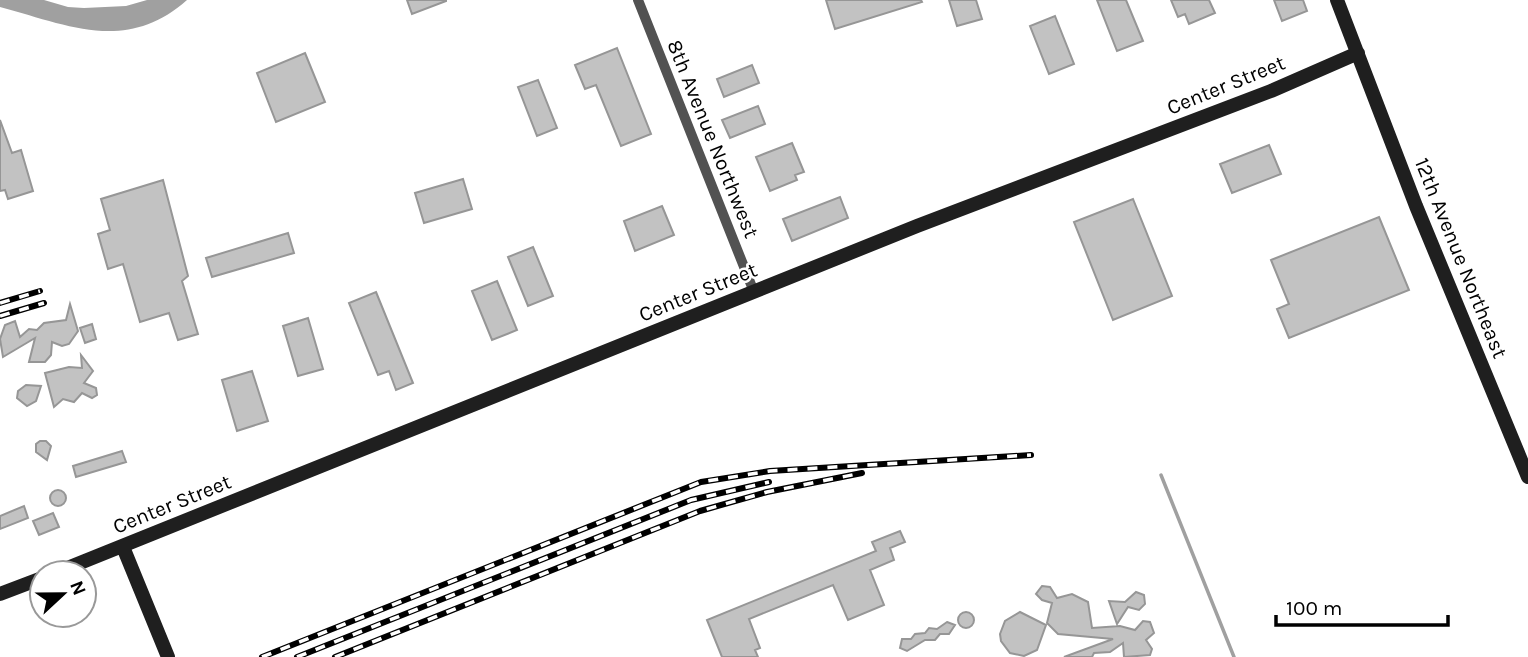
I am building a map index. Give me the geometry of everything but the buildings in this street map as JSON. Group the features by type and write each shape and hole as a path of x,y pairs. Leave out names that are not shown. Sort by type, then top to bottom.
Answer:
{"main road":[{"name":"12th Avenue Northeast","path":"1337,0 1416,206 1528,477"},
{"name":"Center Street","path":"92,559 1000,193 1246,101 1358,53"},
{"path":"123,547 168,657"},
{"path":"0,594 28,583"}],"street":[{"name":"8th Avenue Northwest","path":"638,0 754,292"}],"shaded area":[{"path":"0,0 44,0 68,7 84,8 126,6 147,0 187,0 164,17 142,26 119,31 96,31 0,7"}],"waterway":[{"path":"1161,475 1234,657"}],"railway":[{"path":"0,303 40,291"},
{"path":"0,316 44,303"},
{"path":"262,657 701,482 770,471 1031,455"},
{"path":"335,657 700,511 767,492 862,473"},
{"path":"297,657 691,500 769,482"}]}
